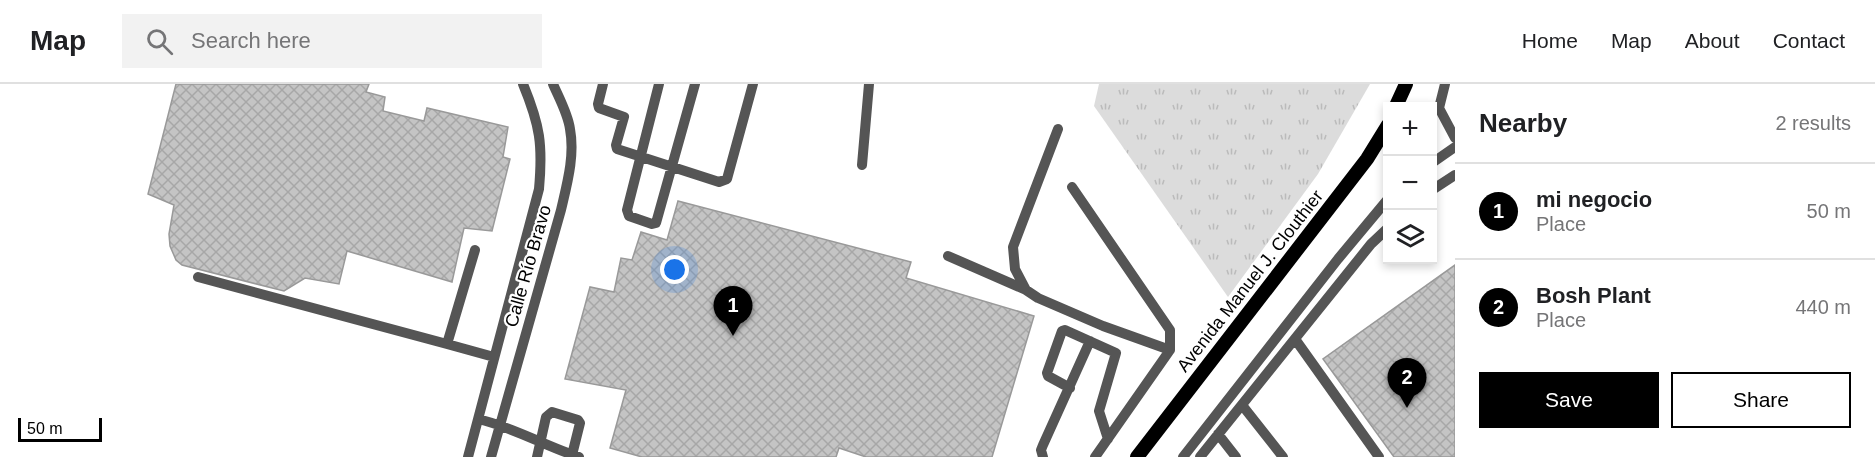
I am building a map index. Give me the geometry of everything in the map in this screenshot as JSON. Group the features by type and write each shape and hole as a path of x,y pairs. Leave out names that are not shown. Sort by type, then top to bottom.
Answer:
{"main road":[{"path":"1398,102 1406,84"},
{"name":"Avenida Manuel J. Clouthier","path":"1137,457 1367,159 1383,132"}],"street":[{"name":"Calle Río Bravo","path":"468,457 539,189 542,157 540,136 523,84"},
{"name":"Calle Río Bravo","path":"491,457 561,210 569,173 572,150 570,128 553,84"},
{"path":"603,84 599,108 624,117 616,147 619,150 719,182 725,181 753,84"},
{"path":"659,84 627,213 628,216 652,224 656,223 694,84"},
{"path":"862,165 869,84"},
{"path":"1445,84 1438,108 1455,138"},
{"path":"1026,290 1015,269 1013,247 1058,129"},
{"path":"1437,160 1455,147"},
{"path":"1437,187 1455,175"},
{"path":"1072,187 1170,330 1170,350 1095,457"},
{"path":"1183,457 1383,205"},
{"path":"1200,457 1371,244 1383,233"},
{"path":"447,344 475,250"},
{"path":"948,256 1103,326 1170,350"},
{"path":"198,277 494,357"},
{"path":"1070,388 1048,376 1047,373 1062,331 1065,330 1116,354 1099,411 1108,440"},
{"path":"1295,339 1379,457"},
{"path":"1043,457 1041,450 1043,445 1090,341"},
{"path":"1242,405 1283,457"},
{"path":"478,419 501,424 540,442 576,456 580,423 578,420 552,412 546,417 540,442 537,457"},
{"path":"1218,434 1236,457"}],"green space":[{"path":"1099,84 1370,84 1318,174 1228,297 1094,106"}],"building":[{"path":"176,84 369,84 366,92 385,97 383,111 424,121 427,108 508,127 503,157 510,159 492,231 464,228 452,282 347,251 339,284 305,278 284,291 182,265 176,260 170,246 169,234 174,205 148,194"},
{"path":"678,201 911,262 906,278 1034,316 992,457 866,457 839,448 836,457 642,457 610,448 626,390 565,379 590,287 614,292 621,258 632,260 641,232 667,240"},
{"path":"1455,265 1455,457 1394,457 1323,359"}],"place":[{"name":"mi negocio","path":"733,336"},
{"name":"Bosh Plant","path":"1407,408"}]}
